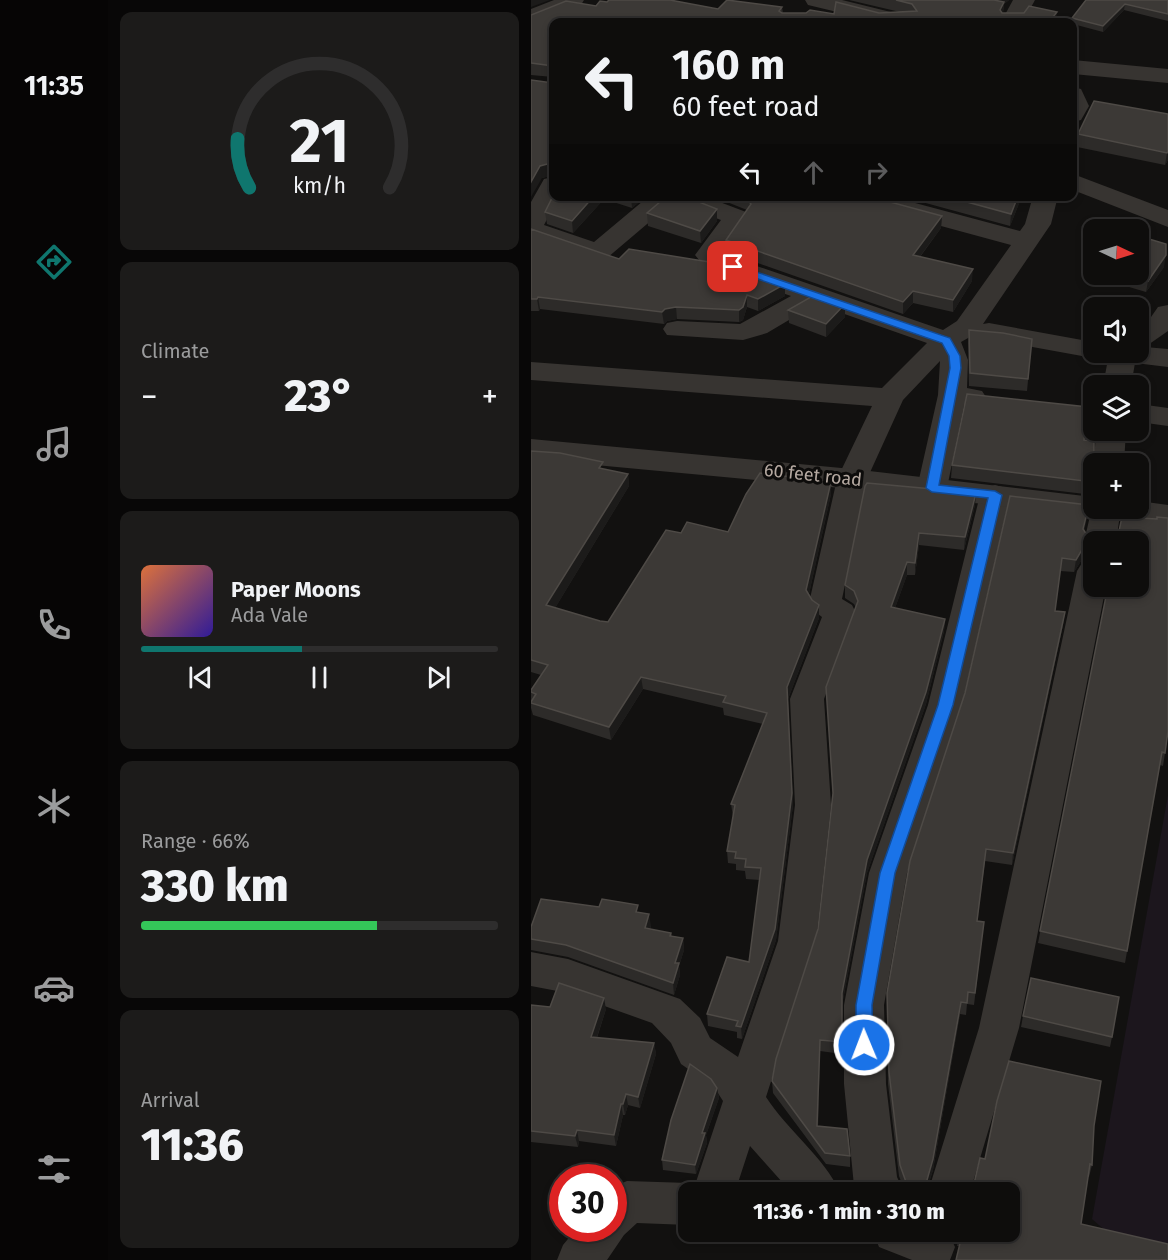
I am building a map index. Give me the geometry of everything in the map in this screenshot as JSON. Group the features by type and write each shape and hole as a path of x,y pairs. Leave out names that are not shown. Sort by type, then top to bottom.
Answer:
{"street":[{"path":"533,17 573,0"},
{"path":"1014,18 1024,0"},
{"path":"812,5 882,18"},
{"path":"533,17 549,19"},
{"path":"1077,67 1168,76"},
{"path":"1077,183 1168,219"},
{"path":"549,192 531,227 599,252 659,201"},
{"path":"693,201 737,217 711,249 708,255 714,260 812,295 956,334 1083,349"},
{"path":"877,201 1027,241"},
{"path":"717,1182 797,941 813,805 807,699 840,613 825,603 852,479 890,398 900,384 956,334 1027,241 1038,224 1045,201"},
{"path":"677,329 743,332 757,327 812,295"},
{"path":"1149,332 1161,323 1168,313"},
{"path":"932,488 952,395 956,334"},
{"path":"1149,356 1168,358"},
{"path":"531,371 890,398"},
{"path":"952,395 999,399"},
{"path":"1149,415 1168,417"},
{"name":"60 feet road","path":"531,449 852,479 1083,506"},
{"path":"876,1182 865,1084 864,1005 888,873 945,705 995,495"},
{"path":"1149,513 1168,515"},
{"path":"952,1182 999,1028 1088,597"},
{"path":"531,969 590,983 666,1011 686,1031 695,1051 729,1074 765,1132 805,1182"},
{"path":"627,1202 678,1204"},
{"path":"579,1260 594,1242"}],"shaded area":[{"path":"1168,795 1168,1251 1114,1238 1092,1219"}],"building":[{"path":"609,0 670,0 718,9 727,0 782,7 779,11 782,13 806,13 810,10 834,14 836,2 879,13 917,11 912,4 896,0 994,0 1004,2 1000,10 1002,13 1024,13 1029,6 1057,12 1052,18 549,18 549,65 531,63 531,15 566,1 596,6 600,1"},
{"path":"1086,0 1168,0 1168,14 1125,4 1103,26 1072,18"},
{"path":"531,80 549,82 549,164 540,166 531,182"},
{"path":"1094,101 1168,114 1167,153 1078,134"},
{"path":"550,201 590,201 572,221 545,212"},
{"path":"661,201 697,201 717,209 700,231 647,213"},
{"path":"748,201 886,201 942,216 913,255 973,269 953,300 913,291 903,302 726,240 751,204"},
{"path":"963,201 1016,201 1011,214"},
{"path":"531,229 619,259 629,249 728,265 785,284 758,299 747,295 743,307 739,310 676,307 665,309 662,312 538,297 531,299"},
{"path":"1149,239 1166,244 1166,255 1149,280"},
{"path":"816,294 845,304 826,324 788,310"},
{"path":"969,330 1003,333 1032,339 1028,379 970,373"},
{"path":"967,394 1083,406 1083,441 1094,441 1094,453 1083,453 1083,481 952,465"},
{"path":"531,451 560,453 603,462 599,468 628,474 546,605 608,622 666,530 681,533 687,522 728,532 746,494 760,473 831,482 806,590 812,600 819,605 787,687 792,793 775,929 741,1027 736,1026 738,1021 707,1014 727,957 749,962 761,868 745,867 746,859 735,858 736,852 727,851 735,805 731,804 767,713 723,702 726,696 641,677 609,727 531,703 536,694 531,690 548,665 531,660"},
{"path":"867,483 976,493 965,537 919,533 915,563 907,562 891,607 945,619 926,692 867,860 842,993 842,1042 820,1040 817,1126 847,1129 850,1156 825,1153 772,1081 776,1059 818,929 833,793 826,687 858,601 854,591 845,585"},
{"path":"1010,496 1083,504 1083,519 1086,519 1083,548 1076,560 1062,558 1055,611 1065,612 1013,853 986,849 977,921 984,922 975,993 968,992 967,1003 961,1002 927,1182 906,1182 900,1165 889,1072 887,993 910,861 965,693"},
{"path":"1168,518 1168,731 1165,753 1162,752 1127,951 1040,931 1106,597 1149,597 1149,531 1119,531 1122,519"},
{"path":"541,899 599,907 602,899 638,905 636,912 649,914 645,928 683,938 675,963 679,963 673,983 566,945 531,939 531,927"},
{"path":"1031,978 1119,997 1112,1037 1023,1016"},
{"path":"559,983 604,998 591,1037 654,1043 638,1097 626,1094 621,1104 614,1135 577,1130 575,1136 531,1131 531,1005 550,1007"},
{"path":"1009,1061 1101,1081 1094,1126 1092,1165 1090,1164 1081,1224 1168,1244 1168,1260 956,1260 960,1242 1020,1242 1020,1182 974,1182 980,1158 985,1159 997,1101"},
{"path":"690,1064 711,1079 717,1088 702,1133 705,1133 695,1165 662,1160 671,1120"}],"route":[{"path":"733,267 946,340 954,356 955,368 952,395 932,488 995,495 945,705 888,873 864,1005 864,1045"}]}
